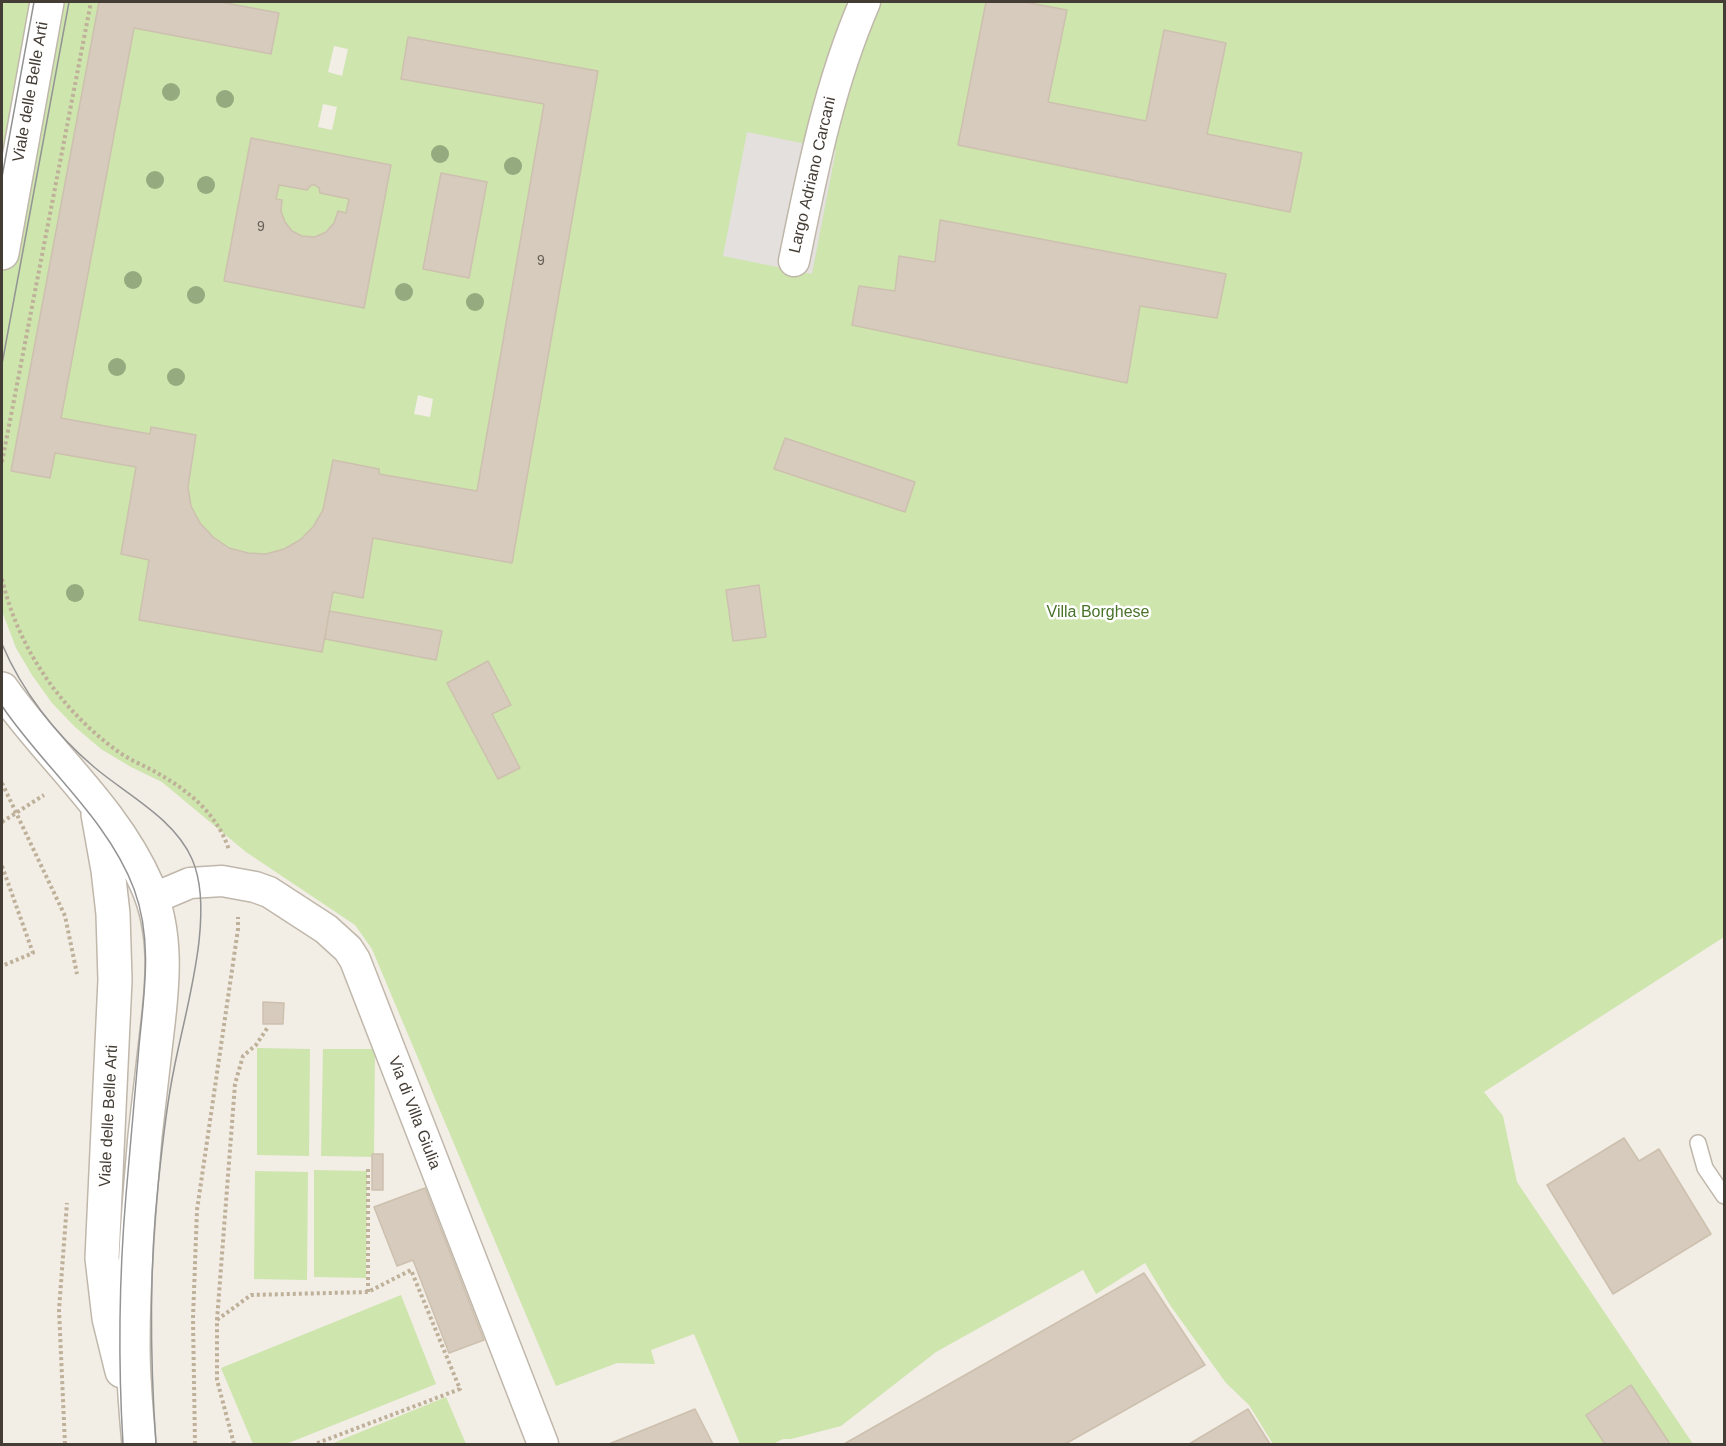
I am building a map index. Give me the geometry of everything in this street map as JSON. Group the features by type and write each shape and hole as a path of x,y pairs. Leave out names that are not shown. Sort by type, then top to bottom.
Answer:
{"street":[{"name":"Viale delle Belle Arti","path":"2,254 47,2"},
{"name":"Largo Adriano Carcani","path":"794,261 813,166 833,89 865,2"},
{"name":"Viale delle Belle Arti","path":"2,689 19,713 95,802 138,866 152,899 161,932 162,988 145,1136 138,1228 133,1346 138,1436"},
{"name":"Viale delle Belle Arti","path":"95,802 108,870 114,935 115,980 102,1258 103,1279 111,1328 138,1436"},
{"name":"Via di Villa Giulia","path":"152,899 190,883 233,882 263,890 326,929 348,949 355,960 543,1444"}],"lane":[{"path":"1698,1143 1705,1168 1725,1196"}],"path":[{"path":"2,462 91,2"},
{"path":"2,579 25,644 42,673 69,709 118,752 183,789 202,805 228,849"},
{"path":"2,822 74,776"},
{"path":"2,783 65,916 79,979"},
{"path":"2,866 33,952 2,966"},
{"path":"195,1444 193,1318 197,1210 238,928"},
{"path":"234,1444 217,1380 217,1320 235,1084 243,1056 256,1045 268,1027"},
{"path":"368,1168 368,1292"},
{"path":"217,1320 251,1295 368,1292 411,1270 460,1389 315,1444"}],"green space":[{"name":"Villa Borghese","path":"2,2 1724,2 1724,937 1484,1092 1503,1116 1517,1182 1693,1444 1273,1444 1249,1405 1226,1383 1170,1305 1145,1263 1096,1294 1083,1270 936,1352 841,1426 783,1439 773,1444 740,1444 694,1334 651,1350 655,1364 617,1363 556,1386 372,949 355,925 246,852 162,782 101,749 75,727 52,703 32,675 16,648 2,611","holes":["334,46 348,49 342,76 328,72","323,104 337,107 332,130 318,127","418,395 433,399 430,417 414,414"]},
{"path":"257,1048 310,1049 309,1156 257,1155"},
{"path":"323,1049 375,1049 374,1157 321,1156"},
{"path":"314,1170 367,1171 366,1278 314,1277"},
{"path":"255,1171 308,1172 307,1280 254,1279"},
{"path":"401,1295 436,1384 286,1444 253,1444 221,1368"},
{"path":"446,1397 466,1444 331,1444"}],"shaded area":[{"path":"747,132 836,150 812,274 723,256"}],"building":[{"path":"99,2 220,2 279,13 271,54 134,28 61,418 150,434 151,427 196,435 188,487 191,506 200,523 213,537 229,548 248,553 266,554 284,549 300,540 313,527 323,510 333,460 379,469 379,474 477,491 544,104 401,79 408,37 598,71 512,563 373,538 363,598 333,592 322,652 139,620 149,560 121,554 136,467 55,453 50,478 11,471"},
{"path":"986,2 1024,2 1067,10 1048,102 1146,121 1164,30 1226,43 1207,134 1302,153 1290,212 958,145"},
{"path":"251,138 391,165 364,308 224,281","holes":["279,185 307,190 311,185 315,185 319,188 320,193 349,199 346,213 338,211 334,223 326,232 315,237 302,236 292,231 281,211 282,200 276,199"]},
{"path":"441,173 487,182 469,278 423,269"},
{"path":"940,220 1226,274 1217,318 1140,306 1127,383 852,325 859,286 895,291 899,256 935,262"},
{"path":"785,438 915,482 905,512 774,469"},
{"path":"759,585 766,637 733,641 726,590"},
{"path":"329,611 442,631 436,660 325,639"},
{"path":"488,661 511,705 492,714 520,768 498,779 447,683"},
{"path":"263,1002 284,1003 283,1024 263,1024"},
{"path":"1624,1138 1639,1161 1659,1149 1711,1234 1613,1294 1547,1185"},
{"path":"372,1154 383,1154 383,1190 372,1190"},
{"path":"425,1188 484,1340 449,1353 413,1260 397,1266 374,1207"},
{"path":"1144,1273 1205,1365 1065,1444 844,1444"},
{"path":"1631,1385 1670,1444 1605,1444 1586,1415"},
{"path":"695,1409 713,1444 609,1444"},
{"path":"1248,1409 1270,1444 1189,1444"}],"tram line":[{"path":"2,177 34,2"},
{"path":"2,364 69,2"},
{"path":"2,644 19,678 53,726 94,767 149,808 174,831 192,859 199,881 200,934 169,1098 155,1218 151,1315 156,1444"},
{"path":"2,706 18,729 92,816 108,839 134,889 144,928 145,987 122,1257 120,1382 123,1444"}]}
